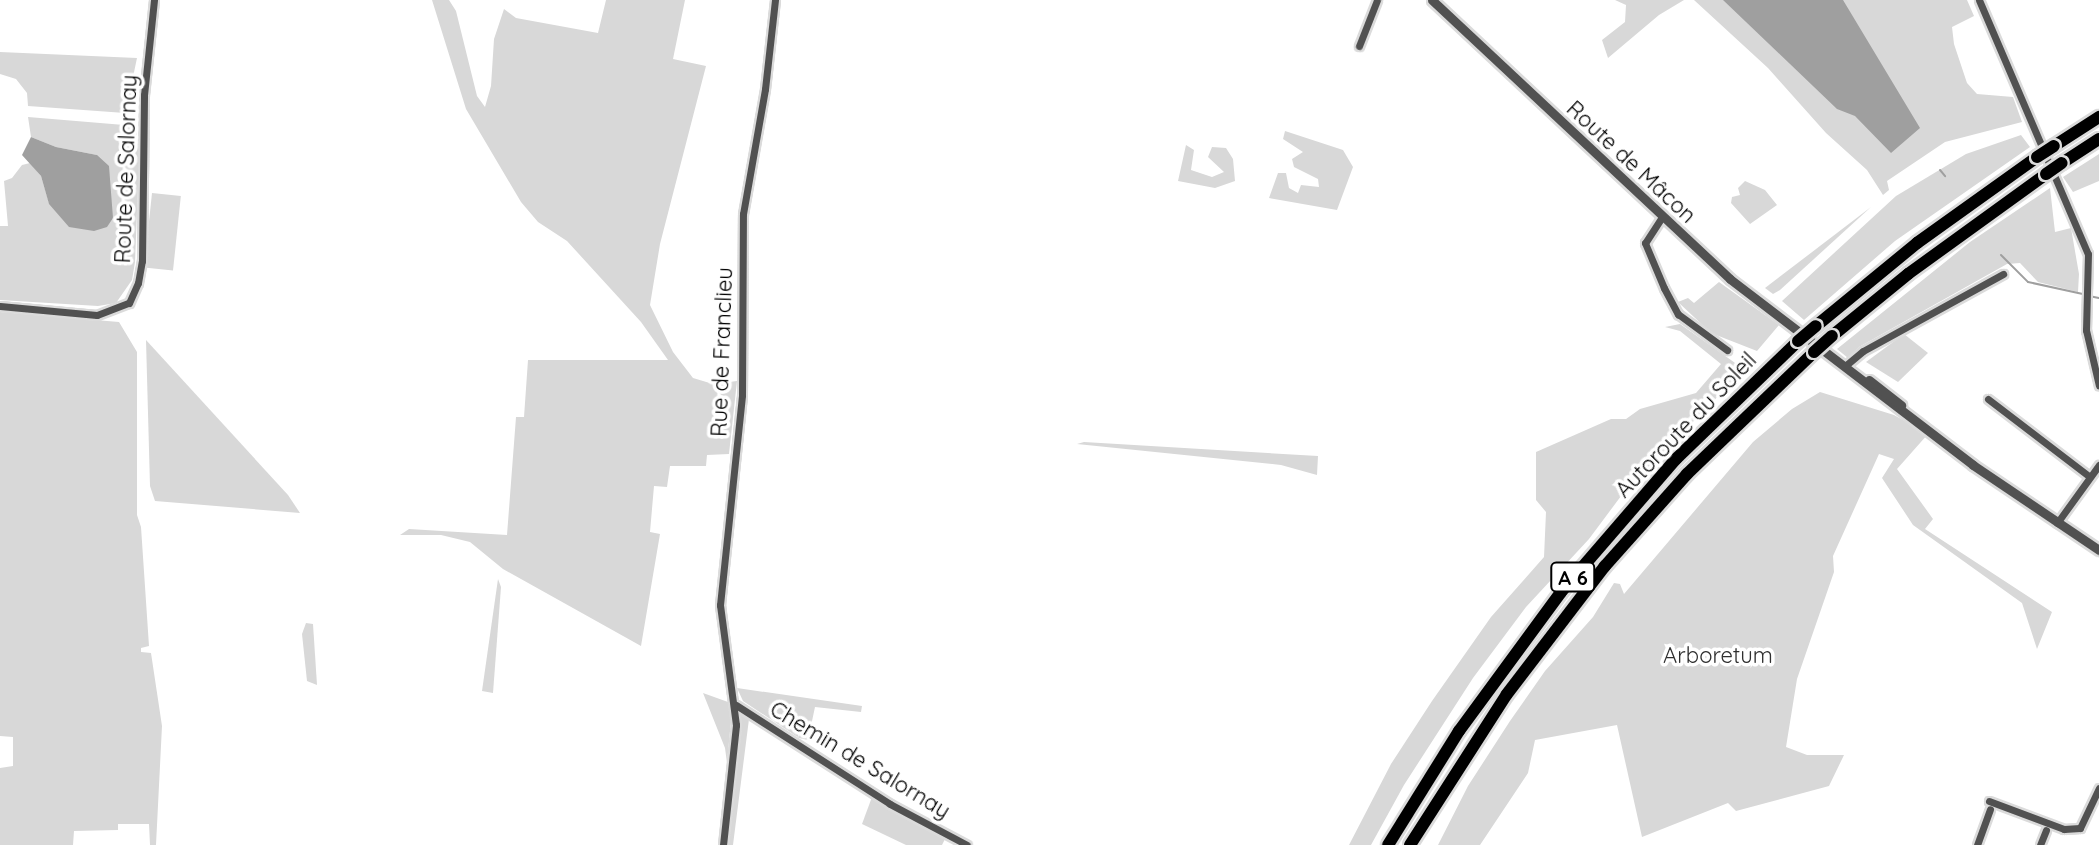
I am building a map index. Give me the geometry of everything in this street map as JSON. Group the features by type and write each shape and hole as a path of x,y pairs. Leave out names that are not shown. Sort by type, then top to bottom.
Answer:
{"highway":[{"name":"Autoroute du Soleil","path":"1410,845 1507,694 1597,576 1808,345 1816,326 1917,243 2037,157 2099,117"},
{"name":"Autoroute du Soleil","path":"1388,845 1459,731 1561,592 1676,459 1808,345 1832,336 1908,274 2099,139"}],"street":[{"name":"Route de Salornay","path":"0,306 97,315 129,303 138,283 142,261 144,95 154,0"},
{"name":"Rue de Franclieu","path":"723,845 736,705 730,693 720,605 742,395 743,214 765,89 775,0"},
{"path":"1359,46 1377,0"},
{"name":"Route de Mâcon","path":"1432,0 1662,217 1808,345 1845,366 1882,398 1912,416 1973,465 2099,550"},
{"path":"1979,0 2088,254 2086,330 2099,386"},
{"path":"1662,217 1645,243 1664,288 1678,314 1727,350"},
{"path":"2088,254 2099,258"},
{"path":"1845,366 1863,351 2003,274"},
{"path":"1988,399 2090,477"},
{"path":"2057,523 2099,465"},
{"name":"Chemin de Salornay","path":"736,705 890,804 967,845"},
{"path":"1977,845 1990,805 2064,829 2080,828 2099,788"},
{"path":"2040,845 2046,830"}],"green space":[{"path":"432,0 449,0 456,11 477,96 485,107 491,86 494,39 504,9 516,18 598,33 606,0 685,0 673,59 706,66 660,244 650,305 673,352 693,378 713,384 737,381 729,454 707,455 706,466 670,466 667,487 654,486 650,532 660,534 641,646 503,569 470,542 441,535 400,535 409,529 507,535 516,417 524,417 528,360 668,360 641,322 567,241 538,222 521,202 466,109"},
{"path":"1615,0 1684,0 1659,15 1608,58 1602,40 1625,22 1626,5"},
{"path":"1694,0 1967,0 1974,16 1952,27 1954,44 1967,83 1977,94 2013,97 2022,122 1945,142 1887,181 1889,190 1883,195 1867,170 1826,133 1768,68"},
{"path":"0,52 137,58 133,77 136,110 125,113 28,106 27,93 16,79 0,74"},
{"path":"28,117 136,126 139,160 135,262 132,280 116,303 98,306 0,300 0,226 8,226 4,181 12,178 22,165 30,163 41,176 49,203 97,155 56,147 31,137"},
{"path":"1285,131 1343,150 1353,167 1337,210 1269,198 1278,173 1286,173 1289,188 1298,193 1301,185 1319,187 1318,179 1294,167 1292,159 1303,152 1283,139"},
{"path":"2021,135 2030,147 1895,241 1804,320 1782,301 1896,196 1966,154"},
{"path":"1186,145 1194,150 1191,170 1212,177 1224,172 1208,157 1212,147 1226,148 1233,159 1235,181 1215,188 1178,181"},
{"path":"2099,154 2099,181 2073,192 2063,177"},
{"path":"1745,181 1765,190 1777,205 1750,224 1731,203 1732,197 1740,195 1738,188"},
{"path":"2050,188 2055,232 2071,228 2079,274 2078,292 2038,282 2020,263 2007,264 1859,347 1848,358 1837,349 1970,242"},
{"path":"152,193 181,196 173,271 144,268"},
{"path":"1871,207 1780,290 1773,294 1765,288"},
{"path":"1719,282 1779,325 1757,351 1711,333 1678,302 1688,298 1694,303"},
{"path":"0,312 119,322 137,352 137,515 141,527 149,646 141,648 141,652 151,653 162,726 156,845 150,845 149,824 118,824 118,830 74,831 73,845 0,845 0,768 13,766 13,737 0,736"},
{"path":"1680,324 1738,365 1741,373 1624,492 1589,539 1526,607 1473,678 1404,785 1371,845 1349,845 1391,764 1432,701 1491,617 1544,557 1546,512 1536,500 1536,452 1611,419 1626,419 1640,409 1696,393 1721,364 1680,331 1665,327"},
{"path":"1904,334 1928,353 1898,382 1866,362"},
{"path":"146,340 288,495 300,513 155,501 150,486"},
{"name":"Arboretum","path":"1820,392 1894,415 1928,434 1897,469 1933,519 1925,529 2052,612 2037,649 2022,603 1913,525 1882,478 1894,459 1879,454 1833,556 1834,572 1797,679 1786,747 1807,755 1844,755 1829,786 1736,811 1728,803 1642,837 1617,725 1535,740 1528,773 1480,845 1438,845 1468,786 1510,721 1545,671 1593,617 1614,583 1620,584 1624,594 1753,442 1792,409"},
{"path":"1077,444 1318,456 1317,475 1281,465"},
{"path":"498,579 501,587 493,693 482,691"},
{"path":"306,623 313,624 317,685 307,681 302,634"},
{"path":"737,688 862,706 861,712 815,707 808,740 799,738 743,701"},
{"path":"703,693 728,702 732,710 727,763 725,748"},
{"path":"739,711 749,719 733,845 727,845 739,739"},
{"path":"872,797 945,839 942,845 906,845 862,824"}],"shaded area":[{"path":"1723,0 1843,0 1920,128 1891,153 1855,116 1837,109"},
{"path":"31,137 56,147 97,155 109,166 113,218 107,227 94,231 69,227 49,204 41,176 22,155"}],"waterway":[{"path":"1940,170 1945,176"},
{"path":"2001,255 2028,282 2083,294"},
{"path":"2089,296 2099,298"}]}
